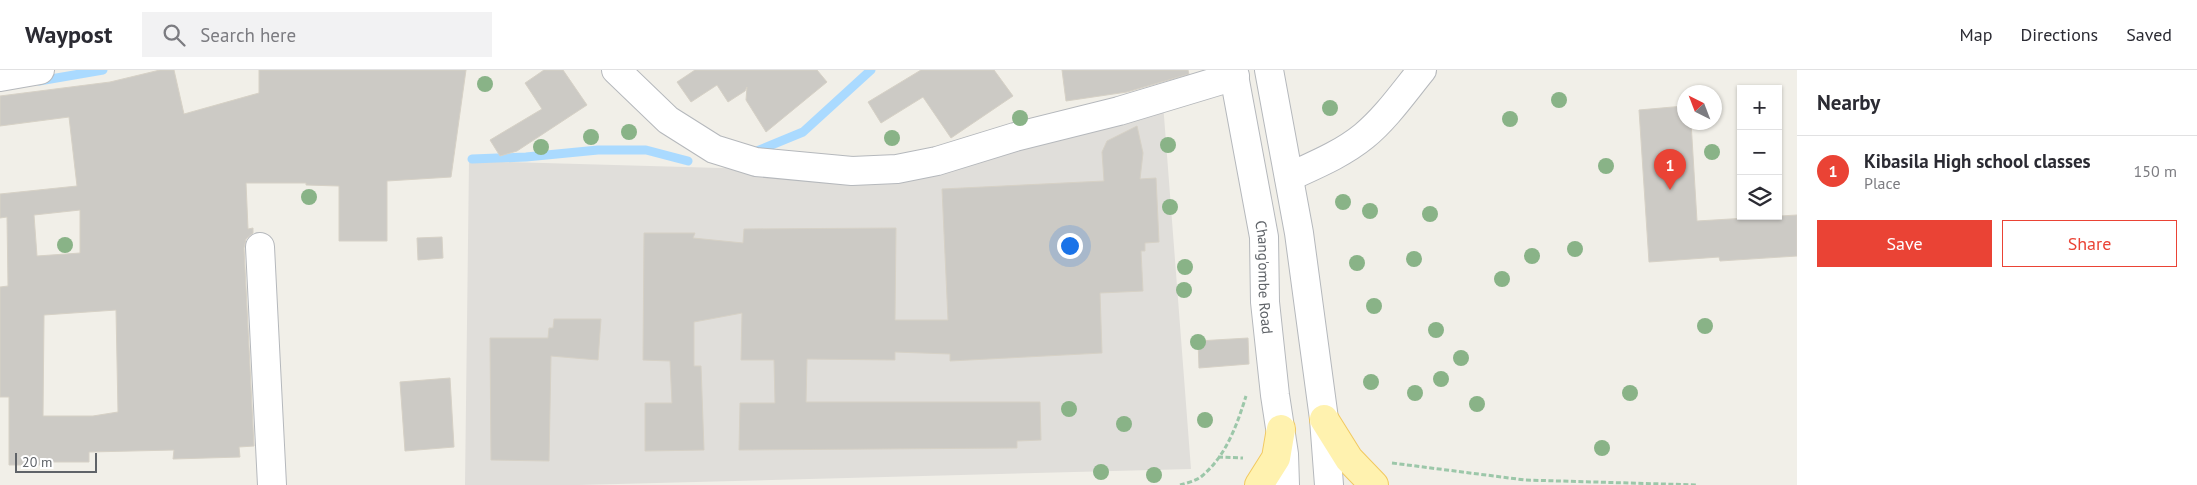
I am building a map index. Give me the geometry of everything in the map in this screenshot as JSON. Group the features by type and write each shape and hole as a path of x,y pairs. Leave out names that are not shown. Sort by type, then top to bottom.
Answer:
{"main road":[{"path":"1324,419 1349,459 1374,485"},
{"path":"1258,485 1276,458 1281,429"}],"street":[{"path":"0,77 40,70"},
{"path":"616,70 668,120 714,149 756,162 852,171 897,169 937,161 1015,138 1119,111 1234,73"},
{"path":"1269,70 1290,177 1324,419 1329,485"},
{"path":"1290,177 1328,159 1364,136 1397,102 1422,70"},
{"name":"Chang'ombe Road","path":"1234,73 1264,237 1265,302 1275,396 1281,429 1285,485"},
{"path":"260,247 272,485"}],"path":[{"path":"1180,485 1201,478 1218,458 1236,428 1247,392"},
{"path":"1218,458 1276,458"},
{"path":"1349,459 1424,466 1525,480 1698,485"}],"shaded area":[{"path":"1163,103 1191,469 579,485 465,485 469,161 756,169 837,176"}],"building":[{"path":"160,70 174,70 184,114 259,93 259,70 466,70 451,177 387,181 387,241 339,241 339,186 306,185 306,183 246,183 248,229 253,228 253,233 246,239 244,248 254,446 239,447 240,457 173,459 174,450 89,452 89,462 43,462 43,465 9,465 9,397 0,397 0,287 8,286 7,217 0,218 0,194 77,186 69,117 0,126 0,96 110,82","holes":["80,210 80,253 37,256 34,215","116,310 118,412 93,416 43,416 44,315"]},
{"path":"544,70 563,70 587,105 517,151 500,156 490,140 542,109 525,83"},
{"path":"695,70 817,70 827,82 766,132 746,100 747,87 745,91 728,102 717,85 691,102 677,82"},
{"path":"921,70 994,70 1013,96 951,138 923,97 881,123 868,102"},
{"path":"1062,70 1188,70 1189,74 1127,92 1066,101"},
{"path":"1677,107 1677,130 1691,130 1697,221 1737,219 1782,220 1782,216 1797,215 1797,256 1720,261 1719,257 1649,262 1639,110"},
{"path":"1137,126 1143,153 1140,179 1156,178 1159,242 1145,243 1145,251 1141,251 1143,291 1100,293 1102,353 950,361 950,354 895,352 895,360 807,359 806,402 1040,402 1041,440 1017,441 1017,448 739,450 740,403 775,403 774,360 741,360 742,313 694,322 694,366 701,366 704,450 645,451 645,403 672,403 670,361 643,360 644,233 695,233 693,238 743,243 744,229 896,228 895,320 948,320 942,189 1104,181 1102,152 1107,141"},
{"path":"442,237 443,258 418,260 417,238"},
{"path":"554,319 601,319 598,360 551,356 549,461 491,460 490,338 548,338 549,328 553,328"},
{"path":"1248,338 1249,364 1199,368 1198,341"},
{"path":"450,378 454,447 405,451 400,382"}],"waterway":[{"path":"39,81 103,70"},
{"path":"752,153 803,132 871,70"},
{"path":"472,159 526,157 598,150 646,150 688,161"}],"place":[{"name":"Kibasila High school classes","path":"1670,190"}]}
